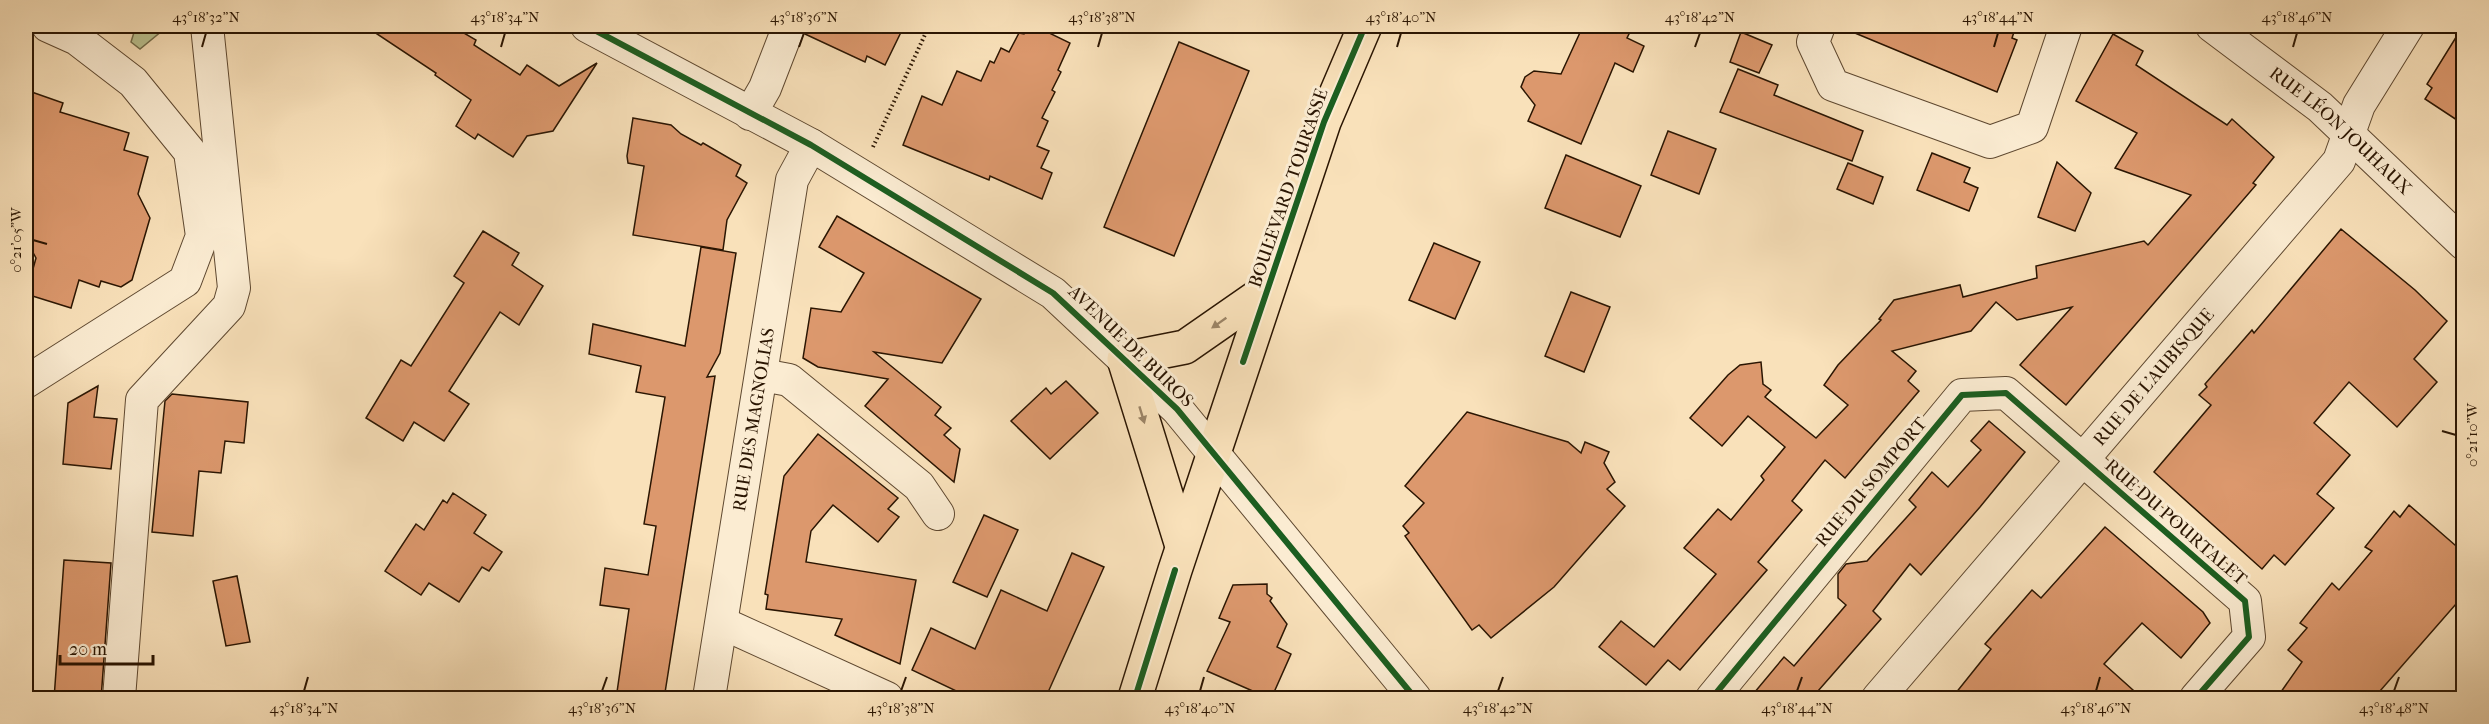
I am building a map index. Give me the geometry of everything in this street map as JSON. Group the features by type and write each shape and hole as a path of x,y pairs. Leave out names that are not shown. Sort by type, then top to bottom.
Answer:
{"main road":[{"name":"BOULEVARD TOURASSE","path":"1135,699 1182,546 1324,122 1365,26"},
{"path":"1182,546 1124,359 1185,347 1268,290"}],"street":[{"path":"26,382 185,281 202,236 190,152 133,82 77,39 48,26"},
{"path":"119,699 142,400 229,306 234,288 207,26"},
{"name":"AVENUE DE BUROS","path":"587,26 811,145 1053,293 1178,409 1415,699"},
{"path":"750,114 765,88 789,26"},
{"path":"1819,26 1813,42 1833,85 1990,142 2032,127 2066,26"},
{"name":"RUE LÉON JOUHAUX","path":"2212,26 2320,107 2463,244"},
{"name":"RUE DE L'AUBISQUE","path":"1878,699 2339,161 2359,105 2408,26"},
{"name":"RUE DES MAGNOLIAS","path":"709,699 792,180 811,145"},
{"path":"762,375 789,380 919,486 938,514"},
{"name":"RUE DU SOMPORT","path":"1712,699 1962,395 2006,393 2081,460"},
{"name":"RUE DU POURTALET","path":"2081,460 2245,601 2249,637 2196,699"},
{"path":"722,623 887,699"}],"path":[{"path":"861,175 928,26"}],"green space":[{"path":"136,26 168,26 140,49 131,42"}],"building":[{"path":"365,26 452,26 476,40 474,45 520,75 527,65 559,86 597,63 553,131 527,136 513,157 478,134 475,139 456,126 471,100 435,75 436,73"},
{"path":"807,26 904,26 885,65 867,56 865,62 805,34"},
{"path":"1027,26 1035,26 1070,43 1058,70 1061,72 1052,90 1055,92 1042,118 1048,121 1037,146 1049,151 1041,168 1052,173 1042,199 990,176 989,180 903,145 922,96 942,105 957,71 981,81 990,61 994,63 1001,48 1009,52 1019,33 1024,34"},
{"path":"1583,26 1633,26 1627,38 1644,46 1633,72 1615,63 1581,144 1528,121 1535,105 1521,87 1525,77 1534,71 1561,74"},
{"path":"1838,26 2016,26 2012,38 2017,40 1997,92"},
{"path":"2463,26 2463,124 2425,99 2432,88 2427,84"},
{"path":"1741,32 1772,45 1759,73 1730,62"},
{"path":"2113,34 2143,51 2136,65 2227,125 2232,119 2274,157 2253,183 2256,185 2066,405 2020,365 2072,307 2017,320 1996,302 1971,331 1892,351 1916,371 1908,381 1919,391 1845,478 1825,460 1792,501 1802,510 1758,562 1767,570 1680,670 1668,660 1646,685 1599,647 1621,621 1654,647 1716,574 1684,548 1718,509 1731,520 1764,480 1761,476 1785,447 1748,416 1722,446 1690,418 1728,375 1740,365 1761,362 1763,384 1771,390 1765,397 1816,438 1848,405 1824,385 1838,365 1881,320 1879,319 1894,300 1960,285 1963,297 2037,278 2036,266 2144,241 2148,245 2191,195 2115,168 2137,133 2076,101"},
{"path":"1179,42 1249,71 1174,256 1104,227"},
{"path":"1738,69 1778,85 1774,95 1863,131 1852,161 1720,112"},
{"path":"26,90 63,103 60,112 129,133 124,150 148,157 138,194 150,218 132,280 121,287 101,281 99,287 79,280 71,308 26,294 36,258 26,240"},
{"path":"633,118 671,125 681,134 701,145 703,143 741,165 736,176 747,183 727,220 723,250 633,235 644,166 628,163"},
{"path":"1668,131 1716,149 1699,194 1651,175"},
{"path":"1932,153 1970,168 1964,182 1978,188 1969,211 1917,190"},
{"path":"1566,155 1641,186 1620,237 1545,208"},
{"path":"2057,162 2091,193 2075,231 2038,217"},
{"path":"1848,163 1883,177 1873,204 1837,189"},
{"path":"837,216 981,299 942,363 874,352 941,407 935,415 951,428 944,435 960,449 954,482 865,406 888,379 818,367 803,358 811,308 841,312 864,273 819,247"},
{"path":"2341,229 2415,290 2447,321 2414,359 2437,382 2397,427 2349,382 2314,423 2350,455 2317,494 2334,508 2285,565 2274,555 2262,569 2154,472 2211,405 2199,395 2207,387 2205,384 2252,330 2254,333"},
{"path":"483,231 519,253 512,265 543,286 519,325 500,312 449,391 469,404 444,441 414,422 403,441 366,418 401,360 411,366 464,283 454,276"},
{"path":"1434,243 1480,262 1455,319 1409,300"},
{"path":"701,247 736,253 720,353 707,377 715,376 664,699 616,699 629,609 600,605 605,568 648,575 656,526 644,524 665,397 636,392 641,366 589,354 593,324 685,346"},
{"path":"1571,292 1610,307 1584,372 1545,356"},
{"path":"1066,381 1098,413 1050,459 1011,421 1046,388 1051,394"},
{"path":"98,386 94,417 117,419 111,469 63,464 68,403"},
{"path":"172,394 248,402 244,443 225,441 221,473 199,471 193,536 152,532 165,401"},
{"path":"1467,412 1568,442 1581,453 1585,442 1609,452 1604,463 1615,482 1607,489 1625,506 1554,587 1491,638 1479,625 1472,630 1405,536 1409,533 1403,526 1424,503 1405,486"},
{"path":"1989,421 2025,452 1980,507 1921,575 1910,564 1873,611 1881,619 1811,699 1749,699 1784,657 1794,666 1846,605 1838,598 1838,574 1846,564 1867,561 1916,507 1909,500 1932,472 1948,487 1981,450 1971,441"},
{"path":"818,434 898,498 888,509 899,517 878,542 833,505 811,531 806,562 916,580 900,664 835,635 842,619 766,609 768,595 765,594 784,476"},
{"path":"453,493 486,515 474,533 502,552 489,571 482,567 459,602 429,583 421,595 385,571 416,524 424,530 443,500 447,503"},
{"path":"2409,505 2463,552 2463,596 2373,699 2276,699 2302,662 2288,650 2307,628 2300,623 2332,583 2339,590 2372,551 2365,547 2394,511 2400,517"},
{"path":"984,515 1018,530 987,597 953,582"},
{"path":"2105,527 2203,612 2210,623 2181,658 2142,623 2104,664 2143,699 1951,699 1991,649 1985,644 2032,590 2041,598"},
{"path":"1072,553 1104,567 1045,699 973,699 912,670 931,628 975,649 1001,590 1047,611"},
{"path":"64,560 111,563 101,699 54,699"},
{"path":"237,576 250,642 226,646 213,581"},
{"path":"1267,584 1267,594 1272,598 1270,601 1287,624 1277,647 1291,654 1271,699 1207,671 1230,622 1219,618 1233,585"}],"cycle path":[{"path":"587,26 811,145 1053,293 1177,409 1415,698"},
{"path":"1243,362 1324,122 1365,26"},
{"path":"1712,698 1962,395 2006,393 2245,601 2249,637 2196,698"},
{"path":"1135,698 1175,570"}]}
